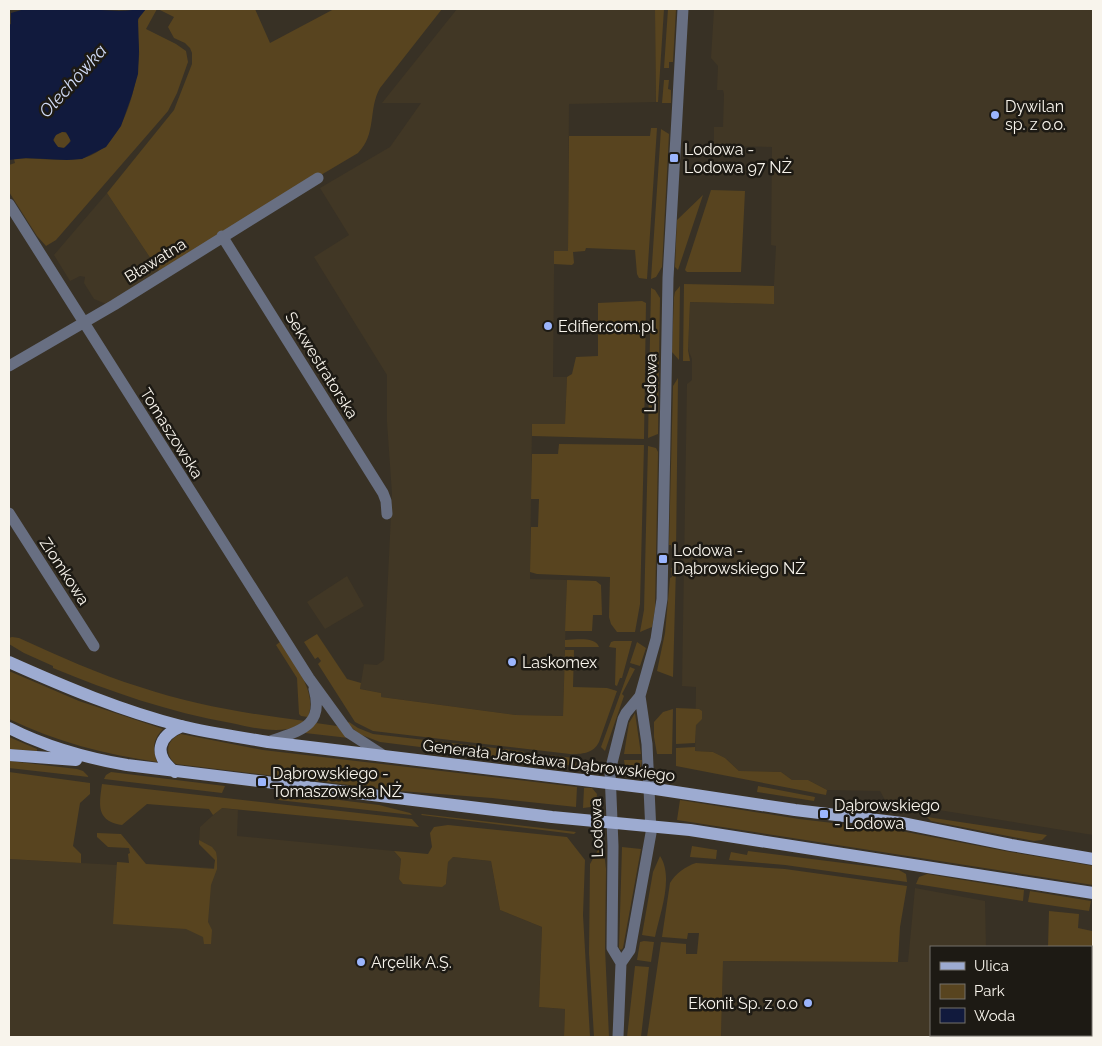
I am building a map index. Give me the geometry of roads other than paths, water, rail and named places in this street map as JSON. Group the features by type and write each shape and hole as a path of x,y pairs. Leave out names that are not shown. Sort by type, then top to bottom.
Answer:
{"main road":[{"name":"Generała Jarosława Dąbrowskiego","path":"9,662 117,707 182,726 268,742 610,783 795,810 902,823 1093,859"},
{"path":"175,772 165,763 162,744 166,735 182,726"},
{"path":"9,728 58,749 101,761"},
{"path":"9,755 101,761 175,772 552,817 651,826 736,837 1093,893"}],"street":[{"name":"Lodowa","path":"621,963 612,948 614,862 610,783 611,764 623,719 640,696 656,639 662,599 668,278 683,9"},
{"name":"Bławatna","path":"9,366 134,293 222,236 318,178"},
{"name":"Tomaszowska","path":"9,204 309,678 349,732 383,756"},
{"name":"Sekwestratorska","path":"222,236 383,493 387,514"},
{"name":"Ziomkowa","path":"9,513 94,646"},
{"name":"Tomaszowska","path":"268,742 299,731 311,722 316,713 317,701 309,678"},
{"name":"Lodowa","path":"618,1037 621,963 630,950 650,844 651,826 647,744 640,696"}],"water":[{"name":"Olechówka","path":"25,9 119,11 146,9 138,19 138,74 132,95 121,126 106,147 82,159 26,158 9,160 9,25 11,24 11,13","holes":["66,132 71,141 64,148 58,147 53,140 56,135"]}],"place":[{"name":"Dywilan sp. z o.o.","path":"995,115"},
{"name":"Lodowa - Lodowa 97 NŻ","path":"674,158"},
{"name":"Edifier.com.pl","path":"548,326"},
{"name":"Lodowa - Dąbrowskiego NŻ","path":"663,559"},
{"name":"Laskomex","path":"512,662"},
{"name":"Dąbrowskiego - Tomaszowska NŻ","path":"262,782"},
{"name":"Dąbrowskiego - Lodowa","path":"824,814"},
{"name":"Arçelik A.Ş.","path":"361,962"},
{"name":"Ekonit Sp. z o.o","path":"808,1003"}]}
